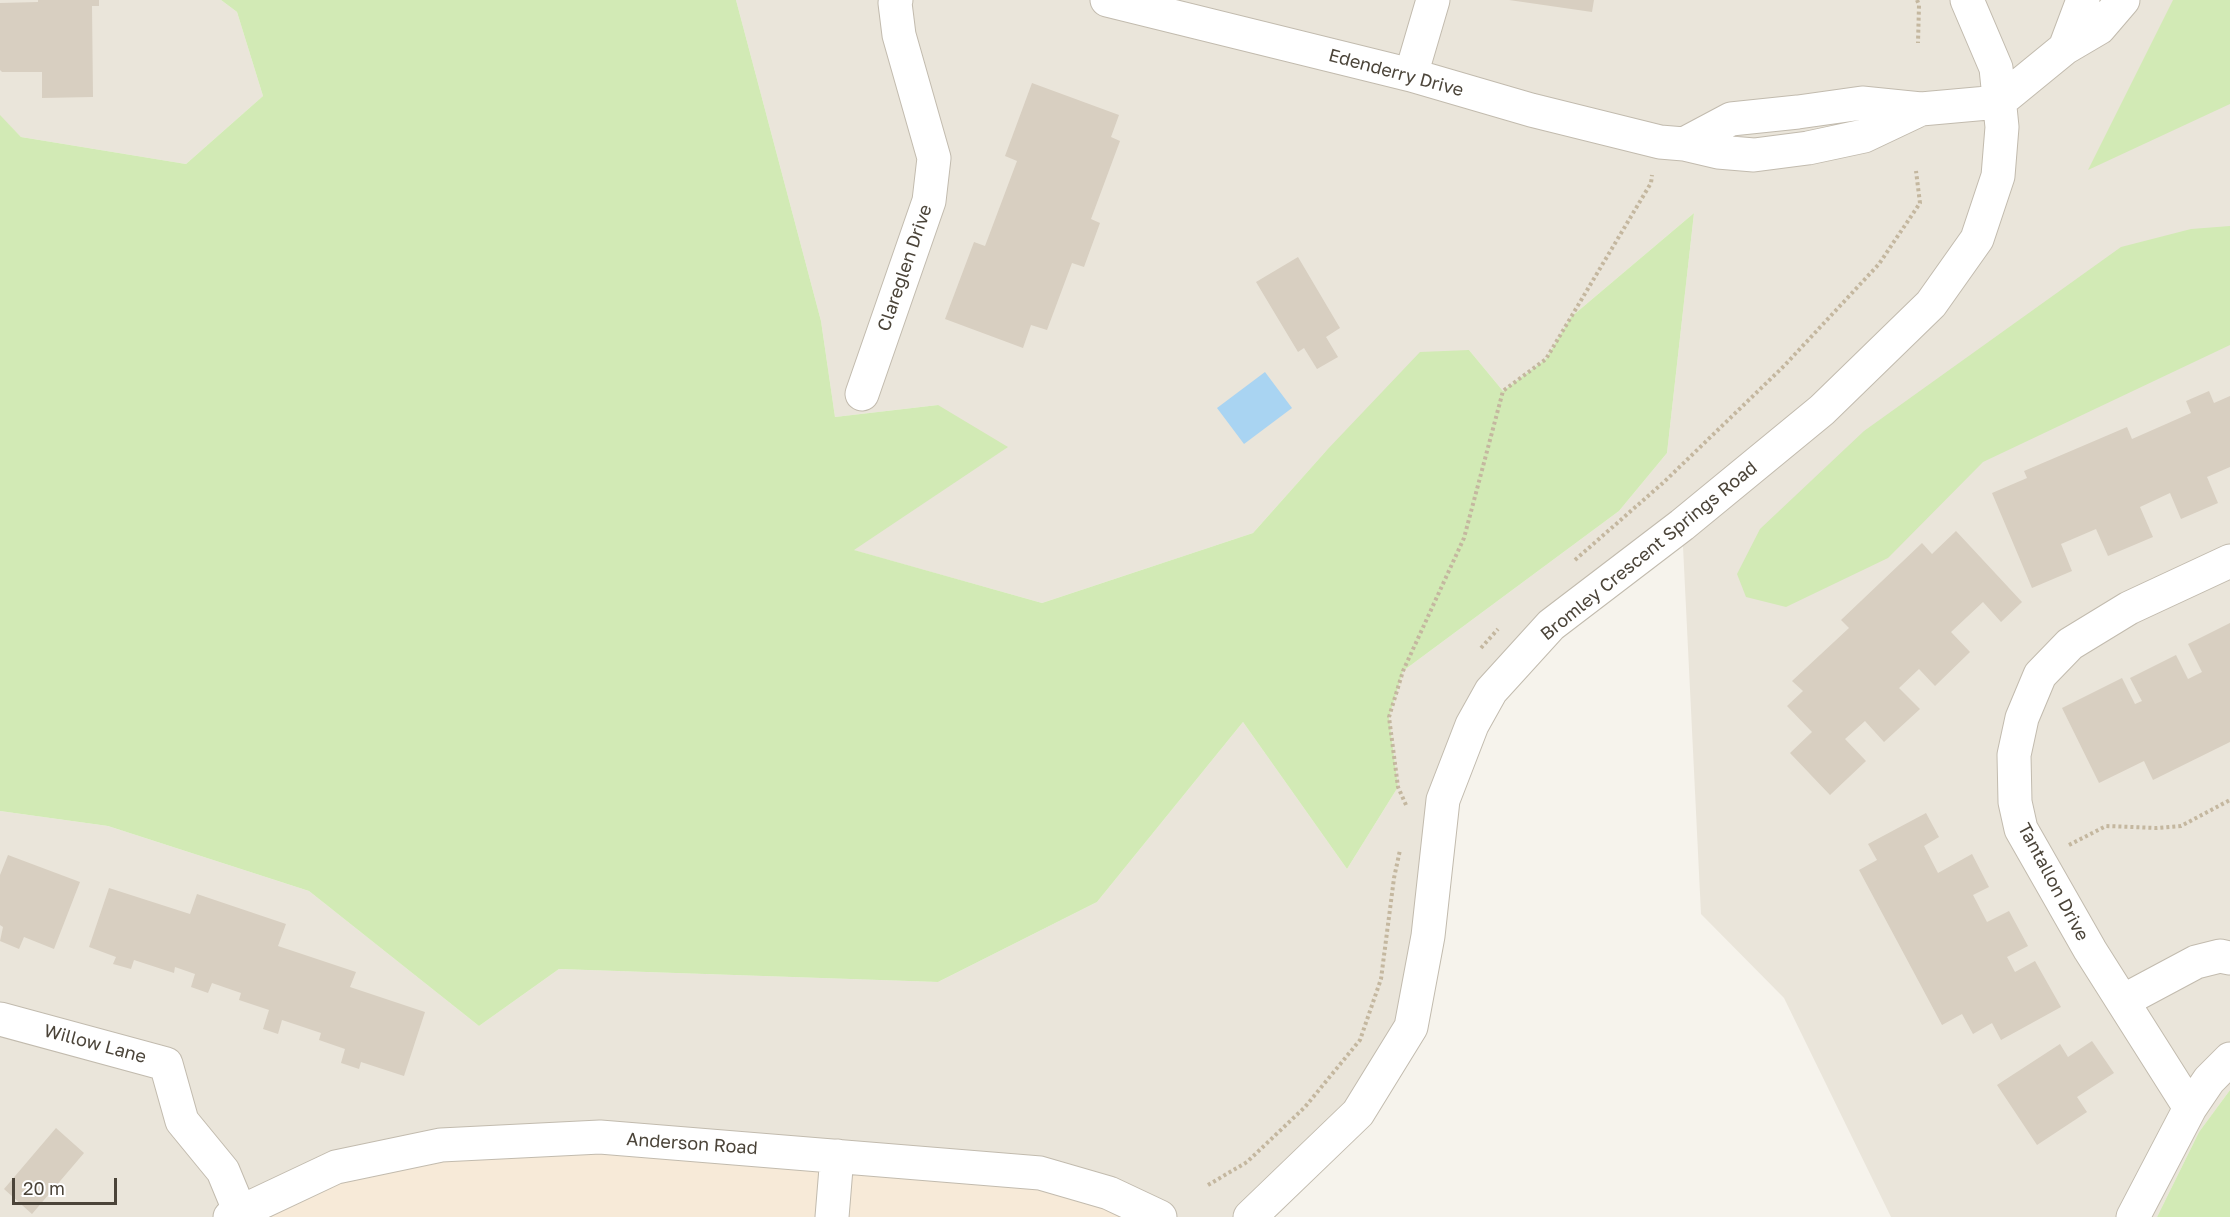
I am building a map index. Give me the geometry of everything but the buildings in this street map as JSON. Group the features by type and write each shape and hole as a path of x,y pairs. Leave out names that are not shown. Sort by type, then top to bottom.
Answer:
{"street":[{"name":"Clareglen Drive","path":"862,394 929,201 934,158 899,35 896,0"},
{"name":"Edenderry Drive","path":"1107,0 1411,75 1531,110 1718,152 1754,155 1808,148 1864,136 1922,109 1999,102"},
{"path":"1411,75 1433,0"},
{"name":"Bromley Crescent Springs Road","path":"1250,1217 1358,1113 1412,1028 1428,936 1443,800 1472,725 1491,691 1551,625 1682,525 1822,410 1931,304 1977,239 1998,176 2002,127 1996,68 1967,0"},
{"path":"2065,48 2083,0"},
{"path":"1999,102 2065,48 2099,28 2123,0"},
{"name":"Tantallon Drive","path":"2190,1108 2090,950 2021,829 2015,802 2014,756 2022,718 2040,675 2070,644 2128,608 2230,561"},
{"path":"2123,1001 2196,963 2220,956 2230,958"},
{"name":"Willow Lane","path":"0,1018 166,1064 182,1121 223,1171 235,1214"},
{"path":"2133,1217 2190,1108 2209,1080 2230,1059"},
{"name":"Anderson Road","path":"235,1214 336,1167 441,1144 600,1137 1040,1173 1109,1193 1160,1217"},
{"path":"832,1217 837,1156"}],"path":[{"path":"1917,0 1919,4 1918,43"},
{"path":"1409,811 1398,787 1389,717 1403,671 1464,538 1503,391 1546,359 1651,183 1672,143"},
{"path":"2039,861 2106,826 2157,828 2181,826 2230,800"}],"shaded area":[{"path":"0,0 221,0 237,12 263,96 186,164 21,137 0,116"},
{"path":"736,0 2175,0 2230,100 2230,1090 2199,1132 2157,1217 1891,1217 1784,998 1701,914 1682,526 1551,625 1472,725 1428,936 1378,1095 1263,1182 1239,1217 0,1217 0,811 108,826 309,891 479,1026 559,969 938,982 1097,902 1243,722 1347,869 1398,787 1389,717 1403,671 1619,511 1667,453 1694,213 1571,317 1546,359 1503,391 1469,350 1326,451 1253,533 1042,603 853,550 938,405 835,417 821,321"},
{"path":"441,1145 1040,1173 1160,1217 230,1217"}],"green space":[{"path":"221,0 736,0 821,321 835,417 938,405 1008,447 854,550 1042,603 1253,533 1326,451 1420,352 1469,350 1503,391 1546,359 1571,317 1694,213 1667,453 1619,511 1403,671 1389,717 1398,787 1347,869 1243,722 1097,902 938,982 559,969 479,1026 309,891 108,826 0,811 0,115 21,137 186,164 263,96 237,12"},
{"path":"2173,0 2230,0 2230,104 2088,170"},
{"path":"2230,226 2230,345 1983,462 1888,558 1786,607 1746,597 1737,574 1760,529 1864,431 2121,247 2191,229"},
{"path":"2230,1090 2230,1217 2157,1217 2199,1132"}],"water":[{"path":"1265,372 1292,408 1244,444 1217,408"}]}
